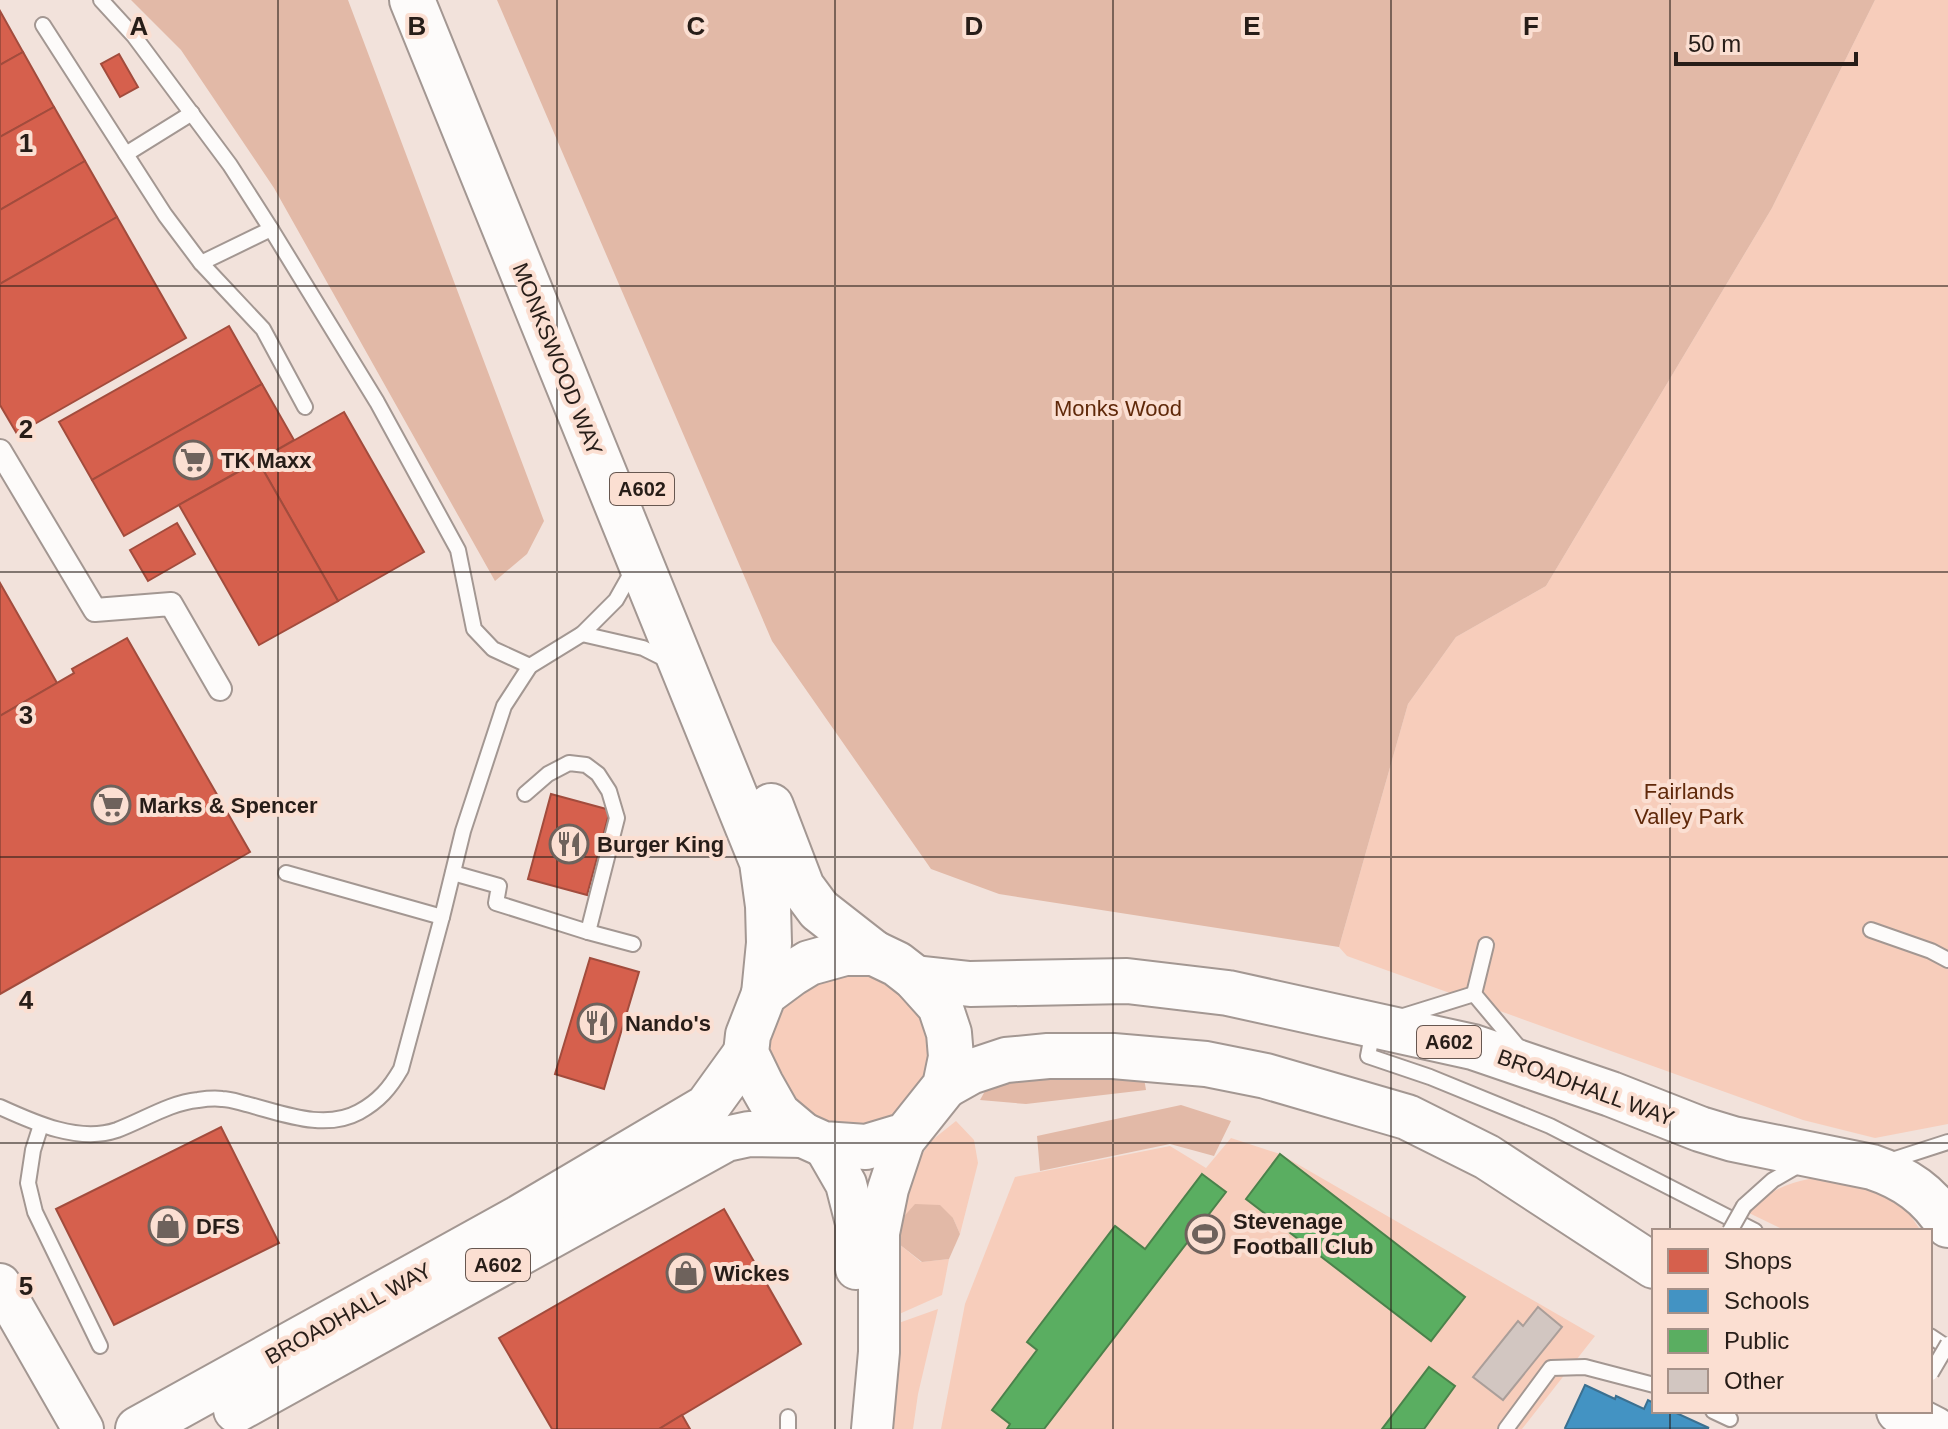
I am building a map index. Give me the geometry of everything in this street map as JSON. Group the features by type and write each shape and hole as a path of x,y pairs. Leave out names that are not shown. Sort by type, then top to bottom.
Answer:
{"main road":[{"name":"MONKSWOOD WAY","path":"412,0 762,862 769,918 764,994"},
{"name":"MONKSWOOD WAY","path":"443,0 802,887 819,910 874,953"},
{"path":"847,1429 855,1351 856,1223 846,1184 813,1139 778,1114 746,1053 748,1035 764,994 791,974 809,963 845,953 874,953 897,964 915,978 940,1006 949,1033 951,1057 945,1086"},
{"name":"BROADHALL WAY","path":"915,978 970,984 1127,981 1228,993 1473,1047 1733,1139 1871,1167 1904,1180 1946,1214"},
{"name":"BROADHALL WAY","path":"190,1417 707,1107 746,1053"},
{"path":"872,1429 879,1352 879,1233 888,1189 906,1135 945,1086 970,1072 1006,1060 1048,1056 1113,1056 1206,1064 1266,1076 1407,1117 1487,1157 1652,1265"},
{"name":"BROADHALL WAY","path":"138,1429 190,1417 726,1139 749,1134 813,1139"},
{"path":"813,1139 866,1147 906,1135"},
{"path":"0,1284 83,1429"},
{"path":"1903,1413 1934,1429"}],"street":[{"path":"0,451 95,610 171,604 220,689"}],"lane":[{"path":"101,0 134,36 230,165 377,402 458,550 474,629 493,649 530,666"},
{"path":"43,25 165,215 201,263 263,329 305,407"},
{"path":"126,154 192,113"},
{"path":"201,263 271,229"},
{"path":"0,1107 41,1125 89,1134 115,1131 176,1104 197,1100 224,1099 307,1119 329,1121 350,1117 373,1104 390,1088 401,1069 463,831 504,706 530,666 582,634 616,600 629,577 635,548"},
{"path":"582,634 643,648 683,669"},
{"path":"525,794 548,774 569,763 586,765 598,774 609,791 617,818 588,932"},
{"path":"286,873 442,917"},
{"path":"453,873 499,886 496,903 633,944"},
{"path":"1871,930 1948,960"},
{"path":"1474,994 1486,945"},
{"path":"1474,994 1374,1025 1368,1056 1430,1077 1550,1126 1751,1229"},
{"path":"1474,994 1537,1069"},
{"path":"41,1125 28,1183 35,1212 100,1346"},
{"path":"1871,1167 1948,1142"},
{"path":"1731,1229 1744,1206 1773,1180 1814,1156"},
{"path":"1932,1371 1948,1346"},
{"path":"1506,1429 1551,1368 1585,1367 1652,1384"},
{"path":"1717,1413 1730,1419"}],"green space":[{"path":"131,0 348,0 544,521 527,554 495,581 274,188 181,50"},
{"name":"Monks Wood","path":"497,0 1875,0 1772,208 1546,586 1456,637 1408,704 1339,947 999,894 931,869 772,641"},
{"name":"Fairlands Valley Park","path":"1875,0 1948,0 1948,1124 1875,1138 1803,1120 1347,956 1339,947 1408,704 1456,637 1546,586 1772,208"},
{"path":"826,972 876,972 917,1001 933,1048 919,1096 878,1127 810,1121 784,1092 773,1073 770,1041 775,1020 794,994"},
{"path":"1015,1070 1143,1072 1146,1090 1026,1104 980,1100 990,1082"},
{"path":"1181,1105 1231,1121 1214,1156 1170,1144 1040,1171 1037,1136"},
{"path":"956,1121 974,1140 978,1163 960,1234 953,1218 899,1244 921,1262 949,1259 942,1295 888,1319 898,1191 931,1141"},
{"name":"Stevenage Football Club","path":"1231,1138 1280,1154 1595,1336 1522,1429 941,1429 965,1304 1015,1177 1170,1146 1206,1168"},
{"path":"1843,1176 1892,1194 1920,1229 1782,1229 1749,1213 1779,1188 1816,1178"},
{"path":"915,1204 940,1205 953,1218 960,1234 949,1259 922,1262 899,1244 900,1221"},
{"path":"938,1309 913,1429 885,1429 893,1325"}],"building: Shops":[{"path":"0,11 23,52 0,65"},
{"path":"23,52 54,107 0,137 0,65"},
{"path":"119,54 138,87 120,97 101,64"},
{"path":"54,107 85,161 0,210 0,137"},
{"path":"85,161 117,217 0,284 0,210"},
{"path":"117,217 186,338 17,434 0,405 0,284"},
{"path":"229,326 262,384 92,480 59,422"},
{"name":"TK Maxx","path":"262,384 294,440 124,536 92,480"},
{"path":"344,412 424,552 338,601 258,461"},
{"path":"258,461 338,601 259,645 179,505"},
{"path":"177,523 195,554 148,581 130,550"},
{"path":"0,583 57,683 0,716"},
{"name":"Marks & Spencer","path":"127,638 250,852 0,994 0,716"},
{"name":"Burger King","path":"551,794 610,810 587,895 528,879"},
{"name":"Nando's","path":"590,958 639,972 604,1089 555,1074"},
{"name":"DFS","path":"221,1127 279,1243 114,1325 56,1209"},
{"name":"Wickes","path":"724,1209 801,1344 659,1429 552,1429 499,1338"},
{"path":"682,1415 690,1429 659,1429"}],"building: Schools":[{"path":"1585,1385 1644,1409 1648,1400 1652,1402 1652,1413 1676,1413 1709,1428 1566,1429"}],"building: Public":[{"path":"1280,1154 1465,1297 1431,1341 1246,1199"},
{"path":"1202,1174 1226,1192 1044,1429 1007,1429 1010,1424 992,1410 1037,1350 1027,1342 1115,1226 1145,1249"},
{"path":"1429,1367 1455,1386 1424,1429 1382,1429"}],"building: Other":[{"path":"1538,1307 1562,1327 1503,1400 1473,1377 1518,1321 1523,1326"}],"place":[{"name":"TK Maxx","path":"193,460"},
{"name":"Marks & Spencer","path":"111,805"},
{"name":"Burger King","path":"569,844"},
{"name":"Nando's","path":"597,1023"},
{"name":"DFS","path":"168,1226"},
{"name":"Stevenage Football Club","path":"1205,1234"},
{"name":"Wickes","path":"686,1273"}]}
